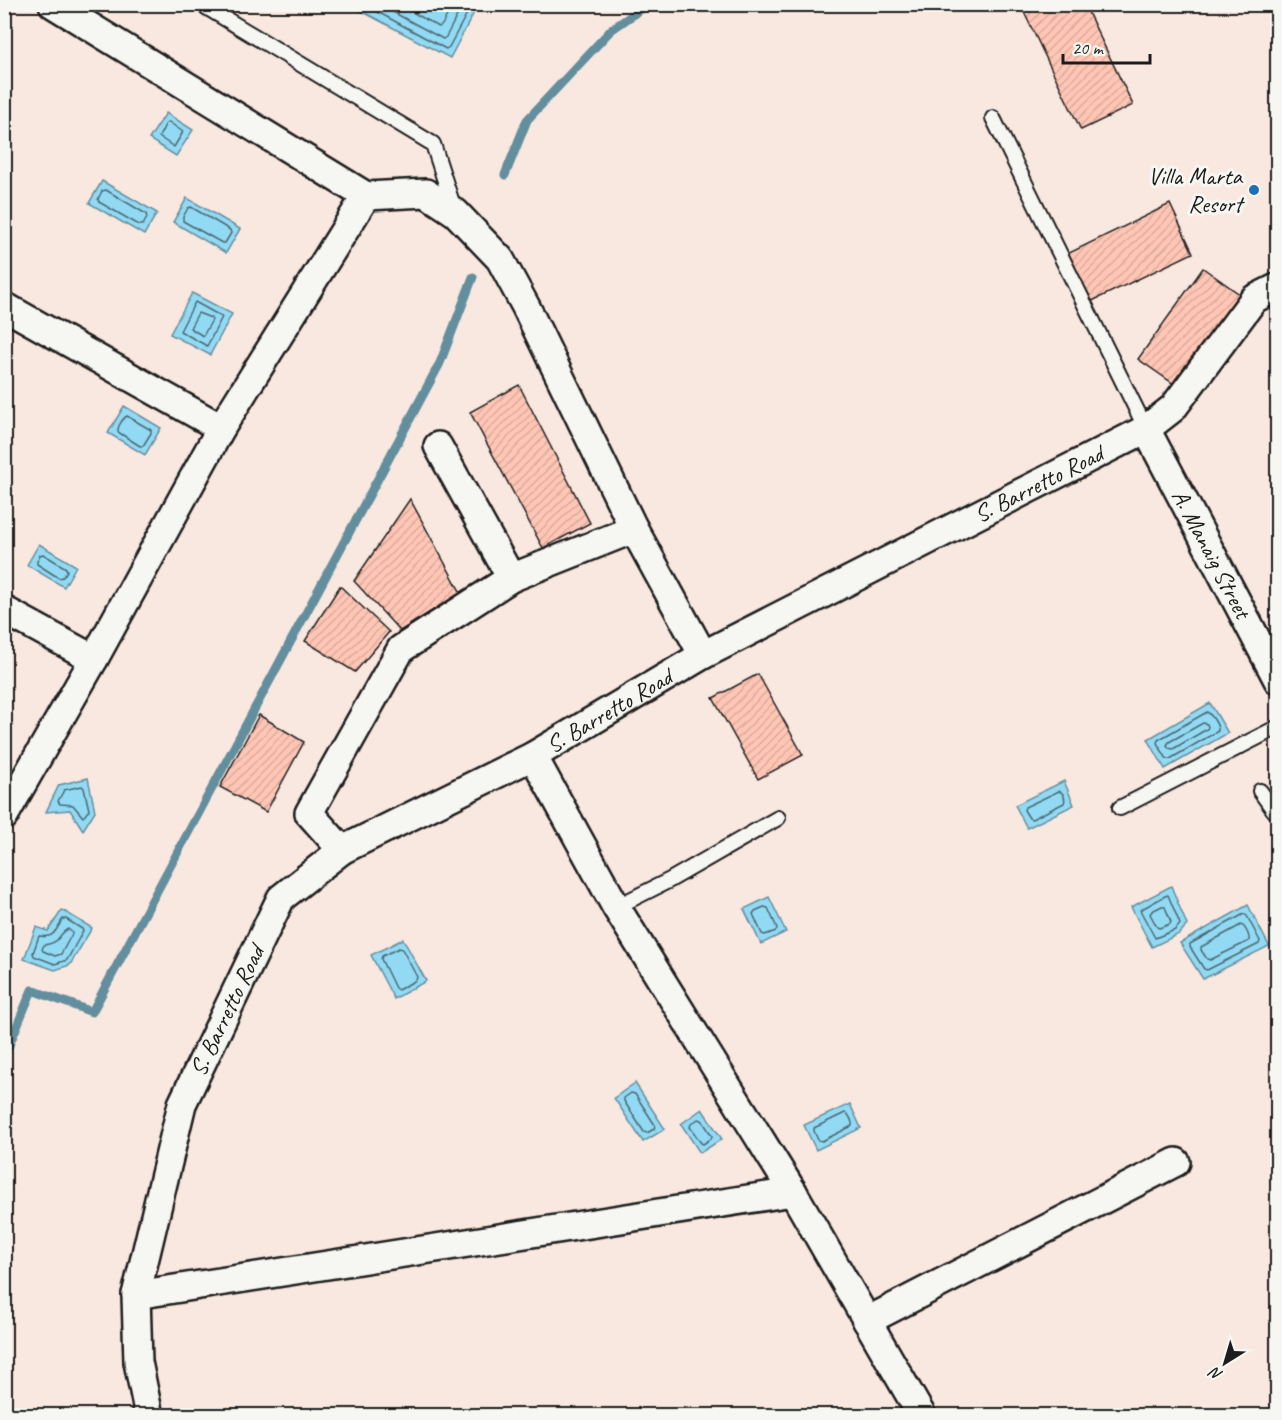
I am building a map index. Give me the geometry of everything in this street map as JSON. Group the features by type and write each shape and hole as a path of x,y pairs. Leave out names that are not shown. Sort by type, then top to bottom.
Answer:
{"street":[{"path":"53,4 366,196 426,193 456,213 500,259 531,317 634,529 703,656"},
{"path":"4,816 94,659 221,428 366,196"},
{"name":"S. Barretto Road","path":"149,1416 138,1362 135,1294 182,1104 281,898 342,850 533,756 703,656 1146,429 1173,408 1254,299 1278,287"},
{"path":"4,306 221,428"},
{"name":"A. Manaig Street","path":"1146,429 1278,680"},
{"path":"438,446 511,578"},
{"path":"342,850 309,813 401,649 511,578 634,529"},
{"path":"4,610 94,659"},
{"path":"533,756 616,907 793,1192 922,1416"},
{"path":"867,1321 1176,1162"},
{"path":"135,1294 793,1192"}],"lane":[{"path":"201,4 433,144 456,213"},
{"path":"993,118 1146,429"},
{"path":"1120,808 1278,727"},
{"path":"1260,791 1278,816"},
{"path":"616,907 670,880 778,818"}],"water":[{"path":"350,5 478,5 450,58"},
{"path":"166,113 193,130 176,156 149,139"},
{"path":"102,181 157,213 144,235 89,203"},
{"path":"187,198 240,229 226,253 173,222"},
{"path":"192,293 232,314 210,355 170,334"},
{"path":"124,406 161,428 145,455 108,433"},
{"path":"39,544 76,566 64,587 27,565"},
{"path":"1210,703 1228,733 1165,769 1148,739"},
{"path":"88,778 95,811 83,830 70,810 46,812 59,785"},
{"path":"1064,781 1074,805 1027,828 1015,805"},
{"path":"1171,886 1187,925 1179,934 1152,947 1131,907"},
{"path":"769,897 786,932 761,944 744,909"},
{"path":"1248,905 1269,946 1203,979 1180,943"},
{"path":"62,910 92,928 70,965 55,970 24,959 36,927 48,931"},
{"path":"403,939 426,981 394,999 371,955"},
{"path":"635,1083 665,1129 643,1142 614,1098"},
{"path":"850,1104 861,1128 816,1150 804,1125"},
{"path":"702,1109 722,1139 700,1153 681,1124"}],"building":[{"path":"1020,4 1084,4 1133,105 1081,130"},
{"path":"1170,204 1193,253 1088,303 1065,255"},
{"path":"1203,268 1245,298 1181,389 1138,359"},
{"path":"519,385 590,523 543,548 470,412"},
{"path":"410,499 461,593 400,631 354,581"},
{"path":"340,586 389,632 355,672 305,641"},
{"path":"758,674 803,755 758,779 713,698"},
{"path":"259,715 304,742 266,812 220,787"}],"waterway":[{"path":"505,175 527,120 611,30 648,4"},
{"path":"4,1057 32,990 92,1012 440,363 473,277"}],"place":[{"name":"Villa Marta Resort","path":"1254,190"}]}
